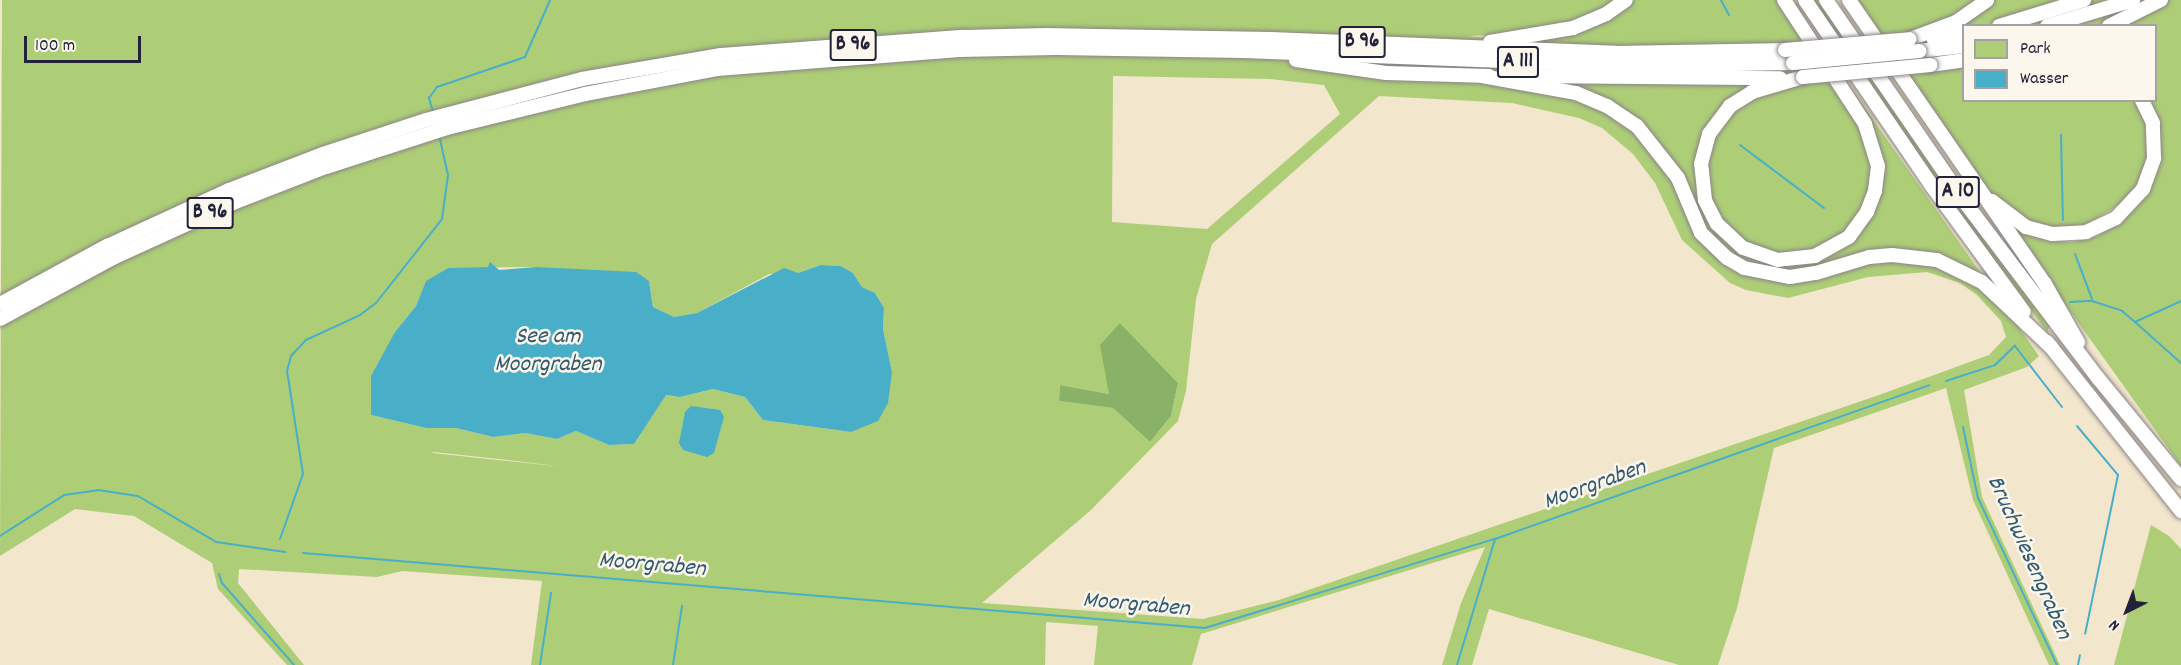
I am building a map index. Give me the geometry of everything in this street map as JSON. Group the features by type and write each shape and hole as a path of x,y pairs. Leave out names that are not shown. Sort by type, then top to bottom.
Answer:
{"highway":[{"path":"1454,46 1573,28 1606,15 1626,0"},
{"path":"1784,0 1865,124 1878,166 1875,191 1867,212 1849,237 1815,256 1778,260 1743,248 1717,224 1705,200 1701,164 1709,134 1730,106 1752,92 1803,77"},
{"name":"A 10","path":"1805,0 1924,176 2052,348 2181,511"},
{"name":"A 10","path":"1826,0 1939,165 2098,378 2181,479"},
{"path":"1910,39 1956,22 1987,0"},
{"path":"2006,24 2084,0"},
{"path":"2054,24 2133,0"},
{"path":"2113,24 2161,0"},
{"path":"1849,1 2045,284 2098,378"},
{"name":"A 111","path":"1454,46 1650,54 1785,50 1962,33"},
{"name":"B 96","path":"0,304 107,246 229,190 582,79 721,55 951,38 1111,35 1454,46"},
{"name":"A 111","path":"1244,51 1633,66 1793,63 1962,46"},
{"name":"B 96","path":"445,122 717,69 959,50 1244,51"},
{"path":"1244,51 1386,74 1653,80 1803,77 1962,60"},
{"path":"1482,76 1576,93 1607,106 1637,126 1678,178 1701,232 1727,258 1744,268 1790,277 1816,273 1869,257 1892,255 1937,260 1982,282 2052,348"},
{"path":"1941,135 1989,196 2016,221 2052,234 2086,232 2130,207 2150,174 2155,140 2143,102"},
{"name":"B 96","path":"0,319 113,258 232,203 429,127"}],"green space":[{"path":"2,0 1618,0 1577,21 1499,35 1467,36 1524,41 1622,10 1633,0 1780,0 1807,42 1781,43 1806,83 1840,82 1812,33 2039,356 2027,367 1964,390 1982,497 2060,665 2049,665 1973,500 1946,388 1774,448 1737,608 1718,665 1679,665 1489,609 1472,665 1442,665 1461,603 1485,547 1201,634 1192,665 1094,665 1098,626 1046,622 1045,665 531,665 542,581 402,571 377,577 239,569 238,583 304,665 287,665 218,589 212,563 134,516 75,509 0,556","holes":["1113,76 1269,79 1324,85 1340,114 1207,229 1112,222","1379,96 1512,103 1579,118 1602,128 1633,154 1655,183 1682,240 1730,283 1746,290 1788,298 1868,277 1927,272 1960,283 1977,295 2001,321 2006,337 1989,355 1879,395 1279,600 1203,619 982,603 1091,510 1178,421 1186,391 1196,299 1212,244","821,265 841,266 853,273 862,287 875,293 884,308 883,329 892,372 851,432 763,420 745,397 713,389 680,397 665,395 634,444 609,445 576,431 557,439 525,433 493,437 456,428 426,428 371,415 395,332 416,306 426,282 448,268 537,267 649,281 653,307 674,317 697,313 769,274 798,273","1120,323 1178,383 1171,416 1150,442 1113,408 1059,401 1060,385 1109,394","433,452 564,467 432,453"]},
{"path":"1812,0 1819,0 1943,181 2050,326 2047,332 1938,185"},
{"path":"1856,0 1980,0 1965,24 1962,24 1962,102 2137,102 2145,116 2150,144 2145,170 2132,197 2087,224 2062,229 2033,223 1990,196 1905,75 1924,73 1893,33 1877,35"},
{"path":"1994,0 2181,0 2181,466 2004,219 2047,241 2073,242 2097,236 2118,224 2149,193 2160,154 2148,102 2157,102 2157,24 1965,24"},
{"path":"1120,323 1178,383 1171,416 1150,442 1113,408 1059,401 1060,385 1109,394 1100,345"},
{"path":"2151,525 2169,536 2181,549 2181,665 2114,665"}],"water":[{"name":"See am Moorgraben","path":"490,262 499,270 537,267 636,272 649,281 653,307 674,317 697,313 784,268 798,273 821,265 841,266 853,273 862,287 875,293 884,308 883,329 892,372 888,403 878,421 851,432 763,420 745,397 713,389 680,397 666,395 634,444 609,445 576,431 557,439 525,433 493,437 456,428 426,428 371,415 371,376 395,332 416,306 426,281 448,268 488,267"},
{"path":"691,406 720,410 724,417 714,453 707,457 683,450 679,443 685,412"}],"waterway":[{"path":"433,112 429,98 437,87 525,57 550,0"},
{"path":"1721,0 1729,15"},
{"path":"280,539 303,474 287,371 291,356 306,340 360,315 376,303 442,219 448,175 439,135"},
{"path":"2061,135 2063,220"},
{"path":"1740,145 1824,208"},
{"path":"2075,254 2092,299"},
{"name":"Moorgraben","path":"2070,302 2092,301 2122,311 2135,322 2181,301"},
{"path":"2135,322 2181,363"},
{"name":"Moorgraben","path":"1946,381 1995,365 2015,346 2062,407"},
{"name":"Moorgraben","path":"303,553 1205,628 1495,539 1930,385"},
{"path":"2077,426 2118,475 2085,634"},
{"name":"Bruchwiesengraben","path":"1963,427 1978,498 2057,665"},
{"name":"Moorgraben","path":"0,536 64,495 98,490 138,496 216,542 285,552"},
{"path":"1457,665 1495,539"},
{"path":"219,574 222,583 294,665"},
{"path":"540,665 551,593"},
{"path":"673,665 682,606"},
{"name":"Bruchwiesengraben","path":"2078,665 2080,655"}]}
